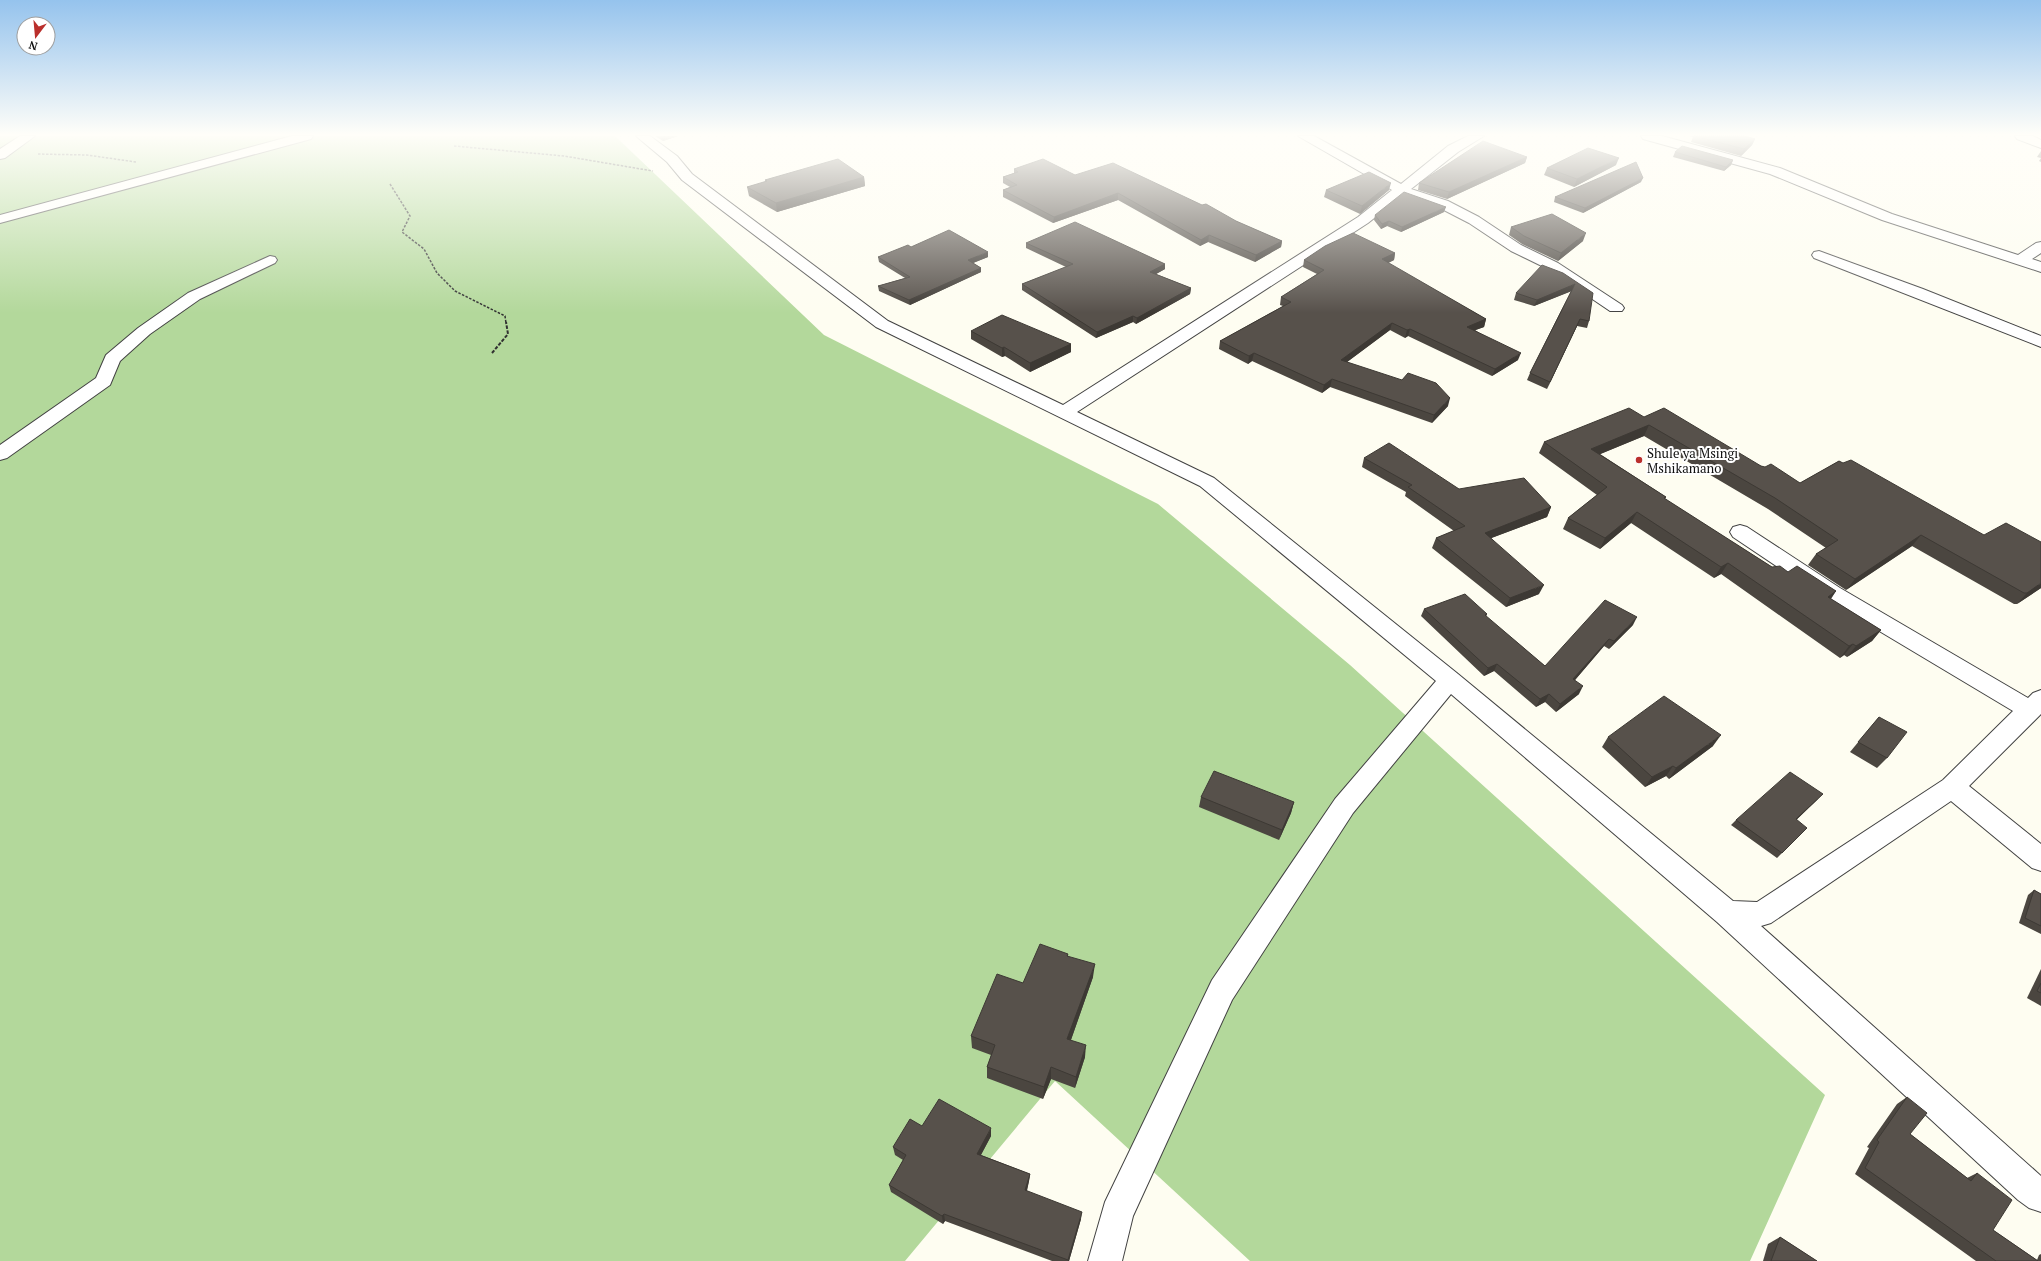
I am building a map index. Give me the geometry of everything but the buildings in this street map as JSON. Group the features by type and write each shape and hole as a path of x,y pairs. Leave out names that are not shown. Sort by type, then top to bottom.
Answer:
{"street":[{"path":"0,219 89,195"},
{"path":"712,195 882,324 1207,482 1450,680 1726,913 2030,1188 2041,1196"},
{"path":"1064,412 1363,220 1396,195"},
{"path":"1416,195 1443,204 1474,220 1516,248 1553,266 1616,308"},
{"path":"1833,195 1887,217 2041,267"},
{"path":"2019,261 2041,246"},
{"path":"1819,255 1918,292 2041,342"},
{"path":"0,454 104,381 112,359 144,331 194,296 270,260"},
{"path":"1726,913 1761,914 1952,787 2036,704 1832,593 1740,532"},
{"path":"1105,1261 1117,1214 1222,990 1344,806 1450,680"},
{"path":"1952,787 2041,860"}],"path":[{"path":"397,195 410,216 402,232 424,249 437,273 456,291 505,316 508,334 492,353"}],"green space":[{"path":"0,195 677,195 824,335 1158,504 1350,665 1825,1095 1750,1261 1250,1261 1055,1081 905,1261 0,1261"}],"place":[{"name":"Shule ya Msingi Mshikamano","path":"1639,460"}]}
